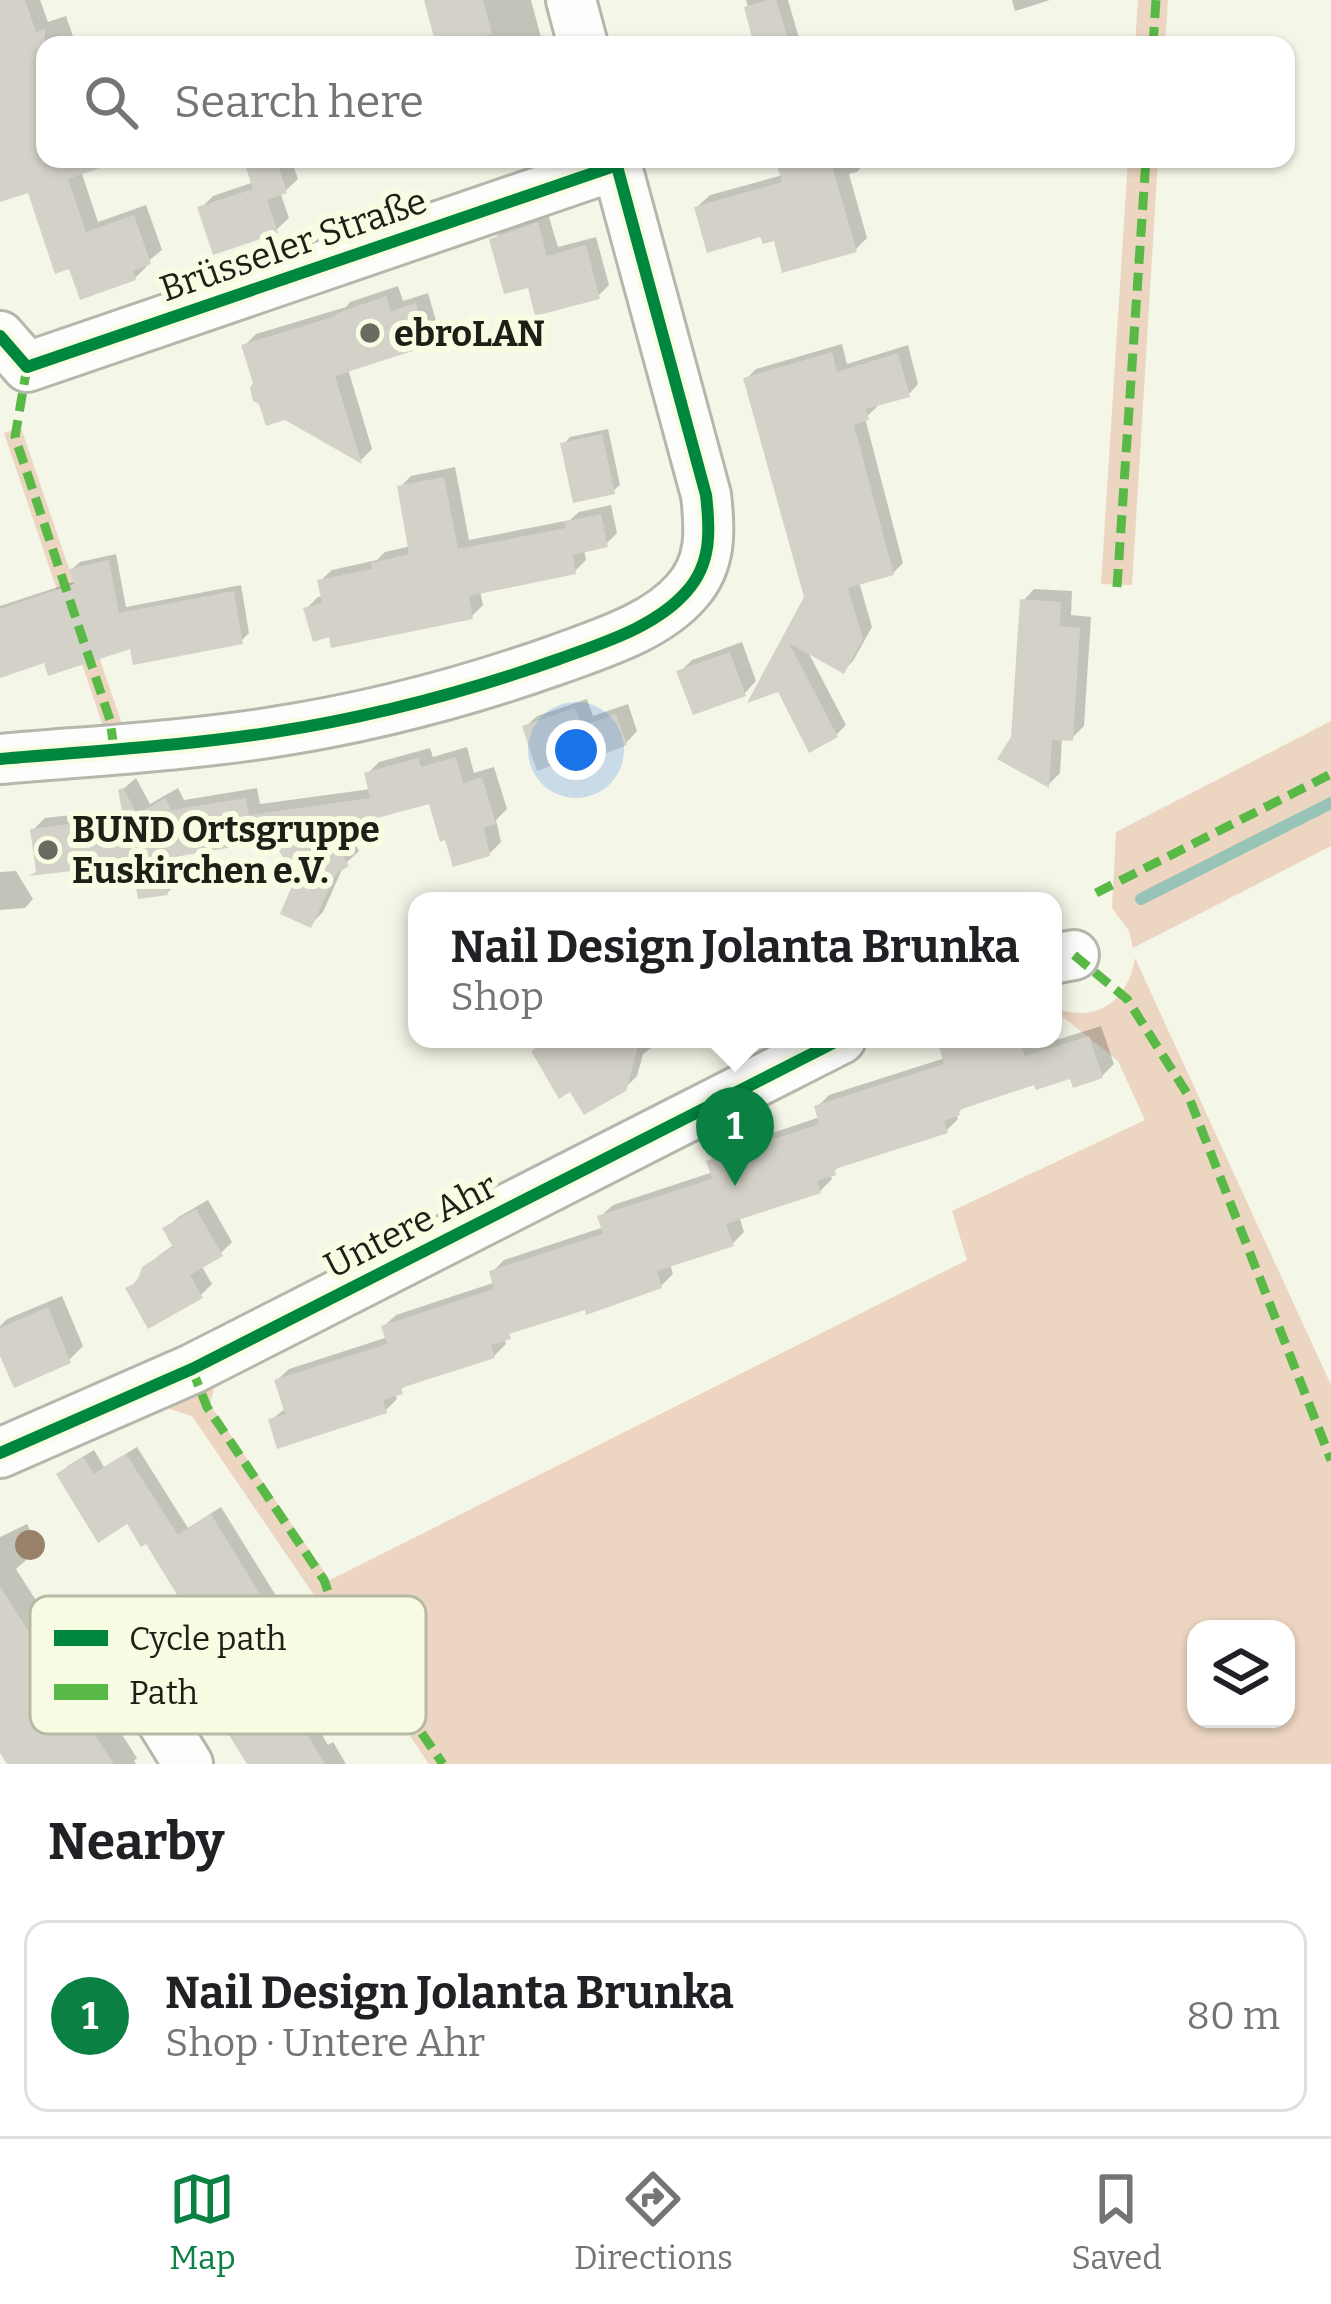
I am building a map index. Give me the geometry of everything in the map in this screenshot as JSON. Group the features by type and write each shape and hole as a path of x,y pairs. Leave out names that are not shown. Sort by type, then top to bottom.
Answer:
{"street":[{"path":"571,0 581,36"},
{"name":"Brüsseler Straße","path":"0,336 27,367 599,168"},
{"path":"0,759 250,735 381,712 502,680 595,646 655,617 687,591 705,561 709,541 706,495 618,168"},
{"name":"Untere Ahr","path":"0,1453 192,1369 823,1048"},
{"path":"170,1734 188,1764"}],"shaded area":[{"path":"1138,0 1168,0 1166,36 1136,36"},
{"path":"1127,168 1157,168 1132,585 1101,584"},
{"path":"21,428 123,727 104,729 4,433"},
{"path":"1331,721 1331,846 1133,948 1129,931 1112,908 1116,832"},
{"path":"1135,958 1331,1385 1331,1764 429,1764 409,1734 426,1734 426,1596 315,1596 192,1416 163,1407 215,1383 210,1405 330,1580 967,1260 952,1211 1145,1120 1118,1061 1062,1016 1062,1010 1082,1013 1103,1008 1119,996"}],"building":[{"path":"0,0 25,0 36,32 45,29 45,36 36,36 36,168 100,168 68,179 86,232 134,215 151,264 133,271 136,280 80,300 69,269 55,274 28,193 0,202"},
{"path":"424,0 483,0 492,34 434,36"},
{"path":"776,0 787,36 752,36 744,7"},
{"path":"246,168 279,168 287,193 267,200 278,233 213,255 197,207 253,189"},
{"path":"778,168 833,168 857,252 782,273 774,241 763,244 760,237 707,253 694,207 782,182"},
{"path":"538,222 547,256 586,245 600,299 535,316 528,288 504,294 489,239"},
{"path":"386,296 391,311 416,303 428,346 335,376 362,464 285,420 266,426 259,404 253,401 253,383 241,345"},
{"path":"832,352 837,372 898,353 910,397 866,409 869,420 854,425 894,575 848,588 863,639 844,674 789,643 838,737 809,753 778,692 747,703 804,597 743,378"},
{"path":"602,434 615,494 573,503 560,443"},
{"path":"444,477 458,549 566,528 564,522 601,514 608,547 573,555 576,574 469,596 473,619 331,648 329,637 313,642 303,608 322,603 317,580 372,569 371,563 409,554 397,486"},
{"path":"109,560 119,613 234,591 243,644 133,665 130,649 48,676 44,663 0,678 0,609 74,584 69,569"},
{"path":"1020,599 1061,602 1060,626 1080,628 1073,741 1052,740 1049,788 997,759 1011,737"},
{"path":"730,652 746,696 693,715 676,671"},
{"path":"575,708 582,726 616,714 627,745 592,759 589,752 537,771 522,726"},
{"path":"456,757 463,783 482,777 496,824 484,828 490,856 453,867 429,804 329,831 349,866 336,874 311,928 280,914 295,879 277,847 253,851 251,844 163,859 168,895 138,899 133,871 92,876 91,869 28,876 36,872 30,829 87,822 89,841 124,822 118,790 123,788 137,814 165,798 172,810 246,798 249,815 370,798 364,773 418,758 421,767"},
{"path":"1089,1036 1103,1078 1073,1088 1070,1079 1036,1090 1034,1085 959,1110 960,1115 944,1121 948,1133 835,1169 836,1175 817,1181 821,1193 726,1224 734,1246 657,1271 662,1288 586,1315 585,1310 509,1334 511,1339 491,1345 495,1358 401,1388 403,1394 383,1400 387,1413 277,1449 268,1419 285,1414 274,1380 387,1344 381,1326 494,1289 489,1271 603,1234 597,1216 712,1179 706,1161 819,1124 814,1106 944,1064 939,1048 1022,1048 1025,1056"},
{"path":"638,1048 626,1091 584,1115 570,1092 559,1099 531,1051"},
{"path":"196,1209 223,1256 190,1275 203,1298 148,1329 125,1288 137,1282 142,1267 173,1247 162,1228"},
{"path":"48,1307 71,1363 14,1388 0,1356 0,1328"},
{"path":"126,1454 178,1535 211,1514 261,1596 178,1596 146,1544 141,1547 127,1524 98,1543 56,1474 83,1457 94,1474"},
{"path":"0,1586 30,1634 30,1734 94,1734 114,1764 7,1764 0,1753"},
{"path":"228,1734 307,1734 325,1764 247,1764"}],"waterway":[{"path":"1141,899 1331,803"}],"marked path":[{"path":"1154,36 1156,0"},
{"path":"1117,587 1145,168"},
{"path":"27,367 15,437 110,720 114,749"},
{"path":"1096,893 1331,774"},
{"path":"1074,955 1127,999 1188,1095 1331,1460"},
{"path":"192,1369 207,1407 324,1580 330,1596"},
{"path":"422,1734 443,1764"}],"cycle path":[{"path":"0,336 27,367 608,168"},
{"path":"0,759 240,737 382,711 593,647 674,604 695,580 705,557 706,495 617,168"},
{"path":"0,1453 192,1369 823,1048"}],"place":[{"name":"ebroLAN","path":"370,333"},
{"name":"BUND Ortsgruppe Euskirchen e.V.","path":"48,850"},
{"name":"Nail Design Jolanta Brunka","path":"735,1186"}]}
